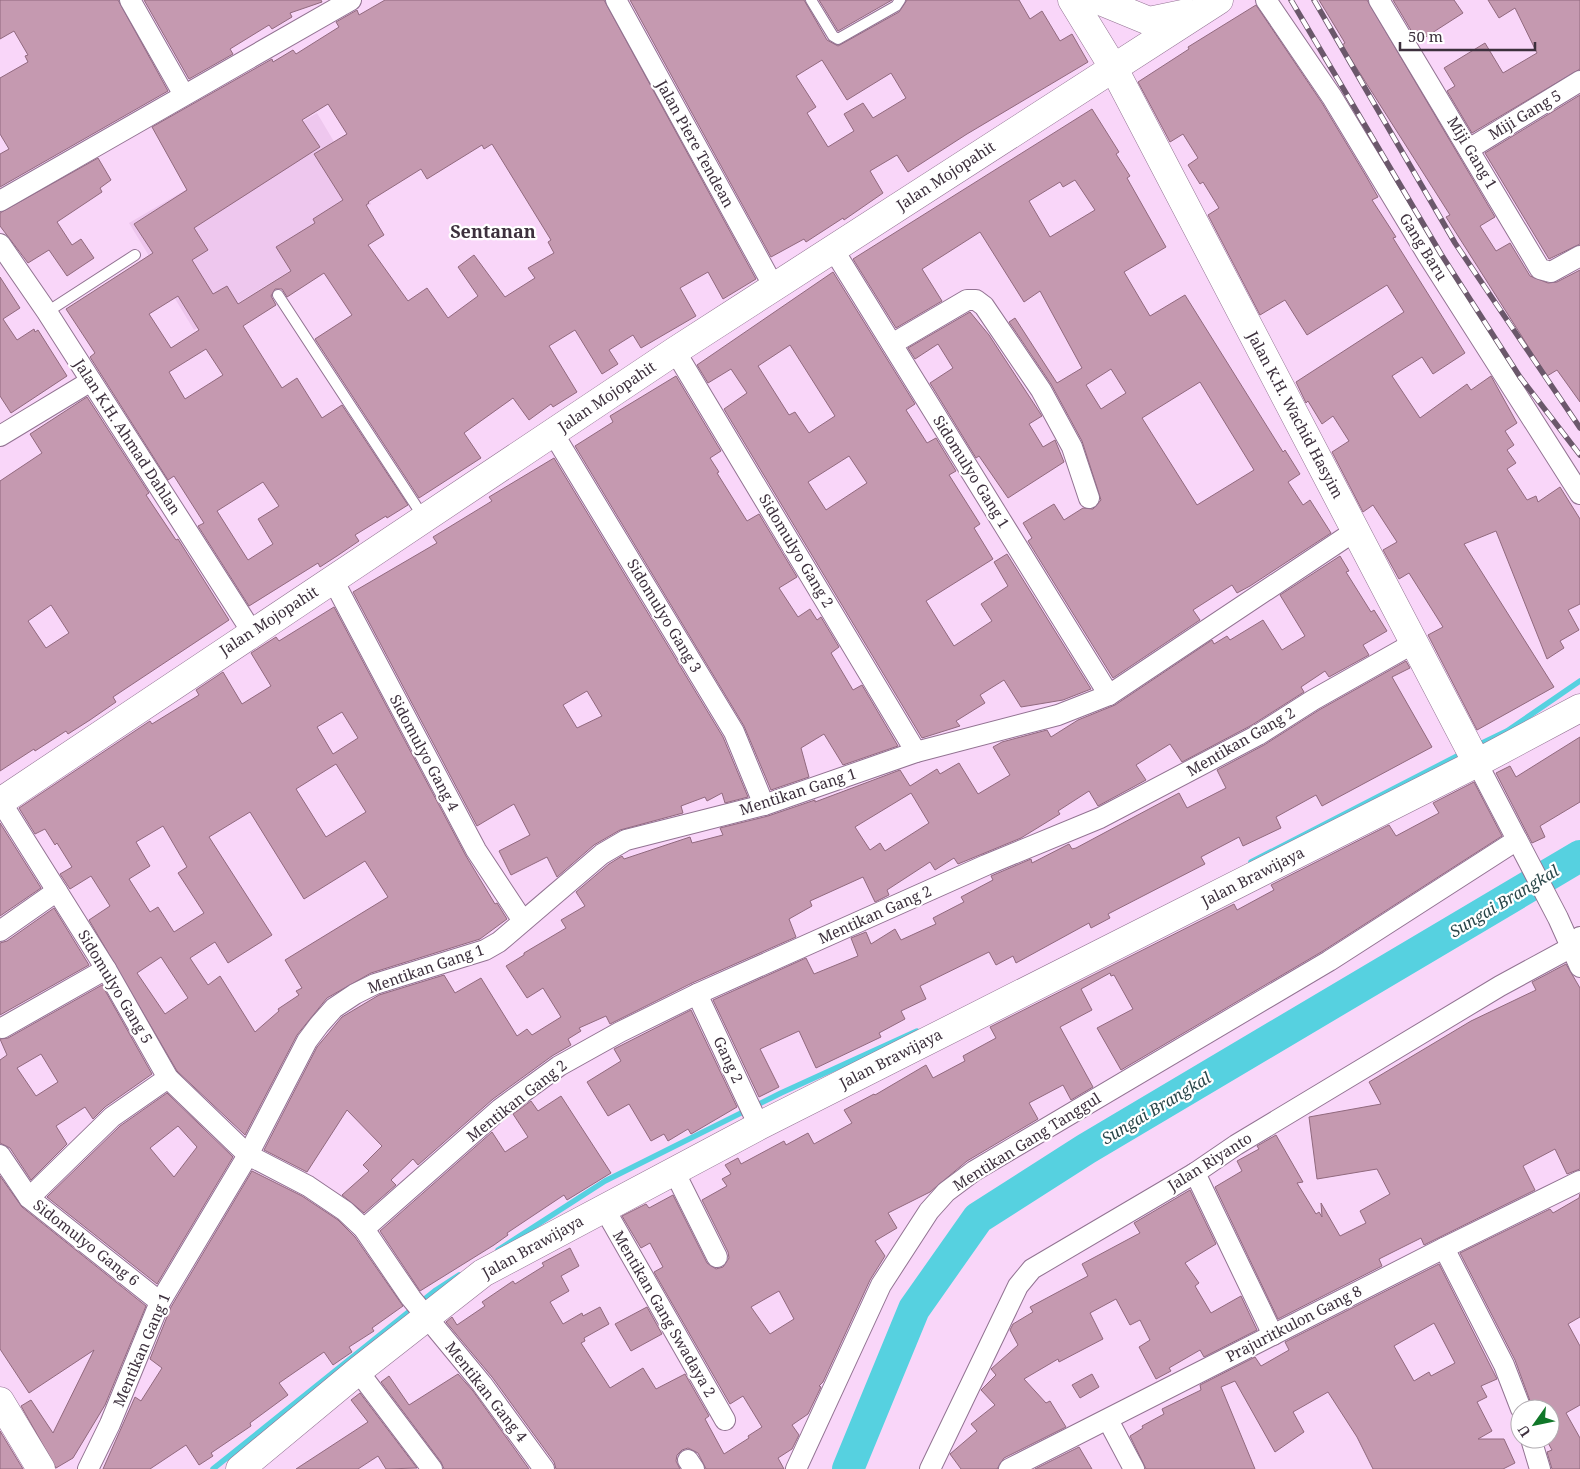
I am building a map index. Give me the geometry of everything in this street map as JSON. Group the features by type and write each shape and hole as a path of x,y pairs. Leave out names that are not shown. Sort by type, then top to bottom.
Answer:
{"main road":[{"name":"Jalan K.H. Wachid Hasyim","path":"1072,0 1113,67 1477,763"},
{"path":"1098,0 1149,20 1211,5"},
{"name":"Jalan Mojopahit","path":"1,802 252,632 425,519 675,351 1211,5"},
{"name":"Jalan Brawijaya","path":"240,1469 358,1371 419,1308 674,1171 752,1112 1477,763 1580,708"},
{"path":"0,1401 41,1469"}],"street":[{"path":"130,0 184,94"},
{"path":"0,201 351,0"},
{"name":"Jalan Piere Tendean","path":"616,0 774,287"},
{"name":"Gang Baru","path":"1266,0 1332,97 1427,254 1580,494"},
{"name":"Miji Gang 1","path":"1380,0 1540,269 1551,272 1580,256"},
{"name":"Miji Gang 5","path":"1469,149 1580,82"},
{"name":"Jalan K.H. Ahmad Dahlan","path":"0,244 92,381 252,632"},
{"name":"Sidomulyo Gang 1","path":"833,249 1109,695"},
{"path":"892,344 967,300 976,300 984,306 1041,390 1072,447 1089,498"},
{"name":"Sidomulyo Gang 2","path":"675,351 916,752"},
{"path":"0,436 92,381"},
{"name":"Sidomulyo Gang 3","path":"552,433 734,732 764,806"},
{"name":"Mentikan Gang 1","path":"88,1469 110,1424 160,1302 248,1155 307,1041 334,1008 355,994 376,984 485,950 523,922 602,854 626,840 764,806 916,752 1058,714 1109,695 1355,530"},
{"name":"Sidomulyo Gang 4","path":"333,580 472,843 496,884 523,922"},
{"name":"Mentikan Gang 2","path":"364,1229 500,1110 559,1066 620,1032 697,994 986,865 1100,818 1258,735 1313,700 1414,643"},
{"path":"1477,763 1558,918 1575,942 1580,968"},
{"name":"Sidomulyo Gang 5","path":"1,802 106,969 168,1078 248,1155 308,1186 345,1211 364,1229"},
{"name":"Mentikan Gang Tanggul","path":"796,1469 881,1285 929,1211 946,1192 974,1172 1521,846"},
{"path":"0,931 57,891"},
{"name":"Jalan Riyanto","path":"930,1469 1018,1286 1032,1268 1195,1173 1236,1145 1575,942"},
{"path":"2,1028 106,969"},
{"name":"Gang 2","path":"697,994 752,1112"},
{"path":"28,1198 112,1116 168,1078"},
{"name":"Sidomulyo Gang 6","path":"0,1155 28,1198 160,1302"},
{"path":"674,1171 717,1257"},
{"path":"1195,1173 1273,1335"},
{"name":"Prajuritkulon Gang 8","path":"1009,1469 1580,1181"},
{"name":"Mentikan Gang Swadaya 2","path":"604,1208 725,1420"},
{"name":"Mentikan Gang 4","path":"364,1229 419,1308 482,1384 544,1469"},
{"path":"1444,1248 1504,1365 1517,1399"},
{"path":"358,1371 432,1469"},
{"path":"1108,1420 1134,1469"},
{"path":"1533,1449 1540,1469"}],"lane":[{"path":"811,0 833,36 838,39 896,6 900,0"},
{"path":"47,312 136,255"},
{"path":"278,295 425,519"}],"shaded area":[{"path":"317,113 371,204 324,234 330,246 194,330 129,223"}],"building":[{"path":"0,0 118,0 168,91 0,187 0,154 9,149 0,134 0,78 28,62 25,56 28,55 14,31 0,39"},
{"path":"144,0 321,0 322,2 290,13 292,17 272,29 269,25 230,49 233,54 189,79"},
{"path":"385,0 604,0 756,279 723,299 708,272 680,288 696,316 641,348 633,335 609,350 618,364 602,374 575,330 549,346 577,392 553,407 551,404 529,420 513,398 464,433 481,458 419,498 315,339 352,315 324,273 287,297 282,289 275,289 271,296 276,305 243,326 282,388 297,378 322,418 342,405 408,505 355,535 359,541 320,567 318,563 249,606 198,526 204,523 174,476 168,480 90,357 95,353 66,309 153,253 134,224 187,190 152,127 272,59 273,62 293,50 296,54 339,27 336,22 357,10 359,15","holes":["328,104 347,134 314,154 343,200 313,219 315,223 276,247 291,271 238,304 227,286 213,294 192,260 208,250 194,228 320,147 302,120","492,144 551,240 548,242 554,253 528,268 535,278 505,297 474,255 458,267 478,296 448,318 427,288 408,301 368,245 384,235 366,205 421,169 427,179 482,145 484,149","178,296 199,330 171,348 149,314","206,349 223,375 185,399 169,372","263,482 279,506 258,519 273,544 248,560 217,511"]},
{"path":"630,0 804,0 827,40 838,46 899,12 907,0 1019,0 1030,19 1042,11 1060,41 1072,34 1088,62 967,134 908,172 897,155 870,171 883,193 844,220 843,218 806,242 804,239 771,257","holes":["822,60 847,100 891,73 906,98 873,118 863,103 844,114 854,131 828,147 807,113 816,107 796,76"]},
{"path":"819,0 892,0 838,31"},
{"path":"1319,0 1367,0 1495,217 1480,226 1496,251 1510,243 1530,276 1548,283 1557,282 1580,270 1580,402 1557,370 1547,376 1446,217 1450,215 1342,45 1345,43"},
{"path":"1393,0 1454,0 1463,13 1418,42"},
{"path":"1488,0 1580,0 1580,69 1472,133 1447,91 1455,86 1444,68 1485,43 1503,73 1537,53 1515,8 1499,18"},
{"path":"1256,5 1322,103 1366,176 1378,197 1372,200 1396,237 1393,238 1465,353 1433,374 1422,357 1392,376 1420,418 1467,384 1471,390 1491,376 1517,423 1505,431 1514,445 1507,450 1516,463 1507,469 1527,500 1536,496 1538,502 1560,487 1580,519 1580,604 1568,610 1579,630 1560,641 1564,648 1547,659 1496,531 1464,544 1554,687 1477,730 1428,635 1443,627 1409,573 1399,579 1383,550 1397,542 1373,505 1363,512 1332,452 1349,441 1333,416 1322,424 1308,401 1306,403 1296,382 1404,312 1387,285 1307,335 1285,300 1260,315 1208,215 1219,208 1203,182 1200,184 1188,165 1198,158 1183,134 1170,142 1138,82 1189,49 1188,47"},
{"path":"1580,95 1580,244 1549,259 1485,153"},
{"path":"1092,109 1119,152 1116,154 1130,176 1127,178 1166,247 1124,272 1150,316 1185,295 1283,452 1285,450 1300,474 1288,482 1303,505 1310,500 1331,533 1250,586 1237,593 1232,585 1193,610 1200,620 1113,678 1028,541 1032,538 1023,523 1054,504 1064,520 1083,508 1093,509 1101,500 1082,441 1051,384 1009,322 1015,318 1057,383 1082,368 1040,291 1024,302 980,232 922,269 942,301 896,328 853,259","holes":["1075,180 1095,210 1050,237 1029,201 1060,182 1063,187","1111,369 1126,393 1101,409 1086,385","1200,382 1254,470 1197,505 1142,418"]},
{"path":"98,158 111,180 100,188 102,192 57,222 72,245 81,239 94,258 67,276 49,250 28,263 0,226 0,213"},
{"path":"833,272 915,404 906,410 927,443 936,438 956,471 949,475 980,524 974,528 993,559 926,601 954,646 992,621 981,604 1008,586 994,562 1007,554 1091,689 1063,700 1021,707 1004,680 980,695 985,703 956,721 960,726 922,738 724,409 747,393 731,369 708,383 697,365","holes":["790,345 835,416 809,433 795,412 789,415 758,366","849,456 867,483 826,510 808,482"]},
{"path":"0,277 20,308 3,319 17,340 34,329 35,332 38,330 67,376 11,413 0,396"},
{"path":"970,312 989,335 1042,416 1029,424 1043,447 1055,440 1064,462 1008,498 979,456 976,458 930,383 953,368 938,344 915,359 908,348"},
{"path":"676,376 721,451 710,458 719,472 717,473 747,521 759,514 797,577 779,588 798,617 810,609 817,620 821,617 839,647 831,653 853,690 862,685 898,746 843,765 824,734 801,748 809,777 771,790 744,726 575,446 613,422 610,416"},
{"path":"87,397 149,493 146,495 176,540 178,539 229,620 113,697 116,702 90,720 68,734 66,731 35,751 34,749 0,771 0,481 42,453 30,434","holes":["51,605 69,633 46,648 28,621"]},
{"path":"554,458 723,737 748,797 725,803 722,793 707,801 705,797 681,806 683,813 620,830 594,845 557,877 547,857 511,875 499,851 530,835 514,804 477,826 353,592 437,543 433,537 492,501 489,497","holes":["587,691 602,716 577,728 563,705"]},
{"path":"1340,556 1349,571 1346,572 1371,612 1374,610 1387,631 1363,645 1369,655 1329,677 1325,671 1301,687 1304,692 1252,725 1182,762 1170,744 1136,765 1146,780 1098,806 1089,791 1058,811 1060,814 1021,838 958,864 954,858 935,870 930,862 887,890 889,895 875,902 863,877 810,901 812,906 789,919 796,937 692,983 610,1024 606,1016 579,1028 581,1031 568,1039 571,1045 552,1056 493,1099 418,1165 413,1159 391,1180 396,1185 364,1213 342,1195 369,1171 363,1165 382,1146 347,1110 307,1172 264,1150 317,1047 342,1017 379,995 444,975 455,993 481,978 517,1036 527,1029 532,1035 561,1017 543,988 527,998 506,966 566,928 561,920 585,906 576,892 609,864 622,856 624,859 690,837 692,843 723,835 720,828 768,816 815,800 815,802 900,770 910,786 937,769 940,774 959,763 978,794 1010,775 993,747 1002,742 1047,730 1051,737 1078,720 1115,705 1212,640 1214,644 1227,636 1230,640 1263,620 1282,650 1305,636 1280,595","holes":["911,793 929,823 885,851 880,843 870,850 855,827"]},
{"path":"334,607 466,856 495,904 497,903 507,919 480,939 371,973 327,998 297,1035 245,1135 177,1071 89,920 110,906 91,876 70,889 60,874 72,867 57,843 55,845 45,829 35,834 19,808 150,721 152,724 199,695 196,690 223,672 242,704 271,686 251,653 276,637 279,641","holes":["342,712 358,738 333,754 317,727","336,764 366,812 326,837 296,789","250,812 304,899 365,861 388,897 285,960 302,988 296,991 299,995 278,1009 279,1011 255,1032 220,976 208,985 190,958 215,942 228,963 272,935 209,837","163,826 187,867 178,873 204,913 174,932 158,907 150,912 129,879 150,866 136,842","161,957 188,998 165,1014 137,973"]},
{"path":"1406,661 1410,668 1392,677 1432,747 1322,806 1316,795 1276,817 1281,828 1243,846 1239,837 1201,857 1205,864 1108,914 1110,918 1091,928 1089,923 1016,963 1013,956 996,965 989,952 920,986 926,999 901,1011 905,1019 879,1033 881,1037 816,1068 799,1031 760,1049 779,1087 759,1097 713,1000 806,958 814,974 858,956 851,938 866,932 871,944 895,929 901,940 936,924 933,918 964,902 961,897 993,880 991,876 1031,859 1032,863 1069,844 1072,849 1076,848 1179,793 1187,808 1226,788 1217,770 1264,745 1319,710"},
{"path":"1580,737 1580,802 1540,826 1545,837 1532,843 1496,773 1510,766 1516,777"},
{"path":"1474,782 1502,836 1323,951 1121,1070 1097,1028 1133,1009 1114,975 1111,976 1110,973 1081,989 1092,1010 1060,1027 1093,1087 1071,1100 1063,1085 1029,1103 1038,1119 967,1161 930,1192 888,1213 897,1228 875,1241 885,1256 870,1280 823,1382 819,1386 821,1387 808,1414 792,1425 799,1435 792,1449 778,1458 784,1469 706,1469 698,1453 688,1448 682,1450 677,1455 676,1461 680,1469 556,1469 554,1462 492,1377 446,1322 452,1317 457,1325 485,1306 482,1302 513,1281 515,1284 544,1266 542,1263 570,1248 579,1266 561,1276 569,1291 550,1302 563,1324 582,1313 583,1316 600,1307 609,1324 584,1338 585,1341 581,1343 610,1388 643,1368 656,1389 685,1374 709,1416 705,1419 724,1454 762,1427 743,1396 730,1404 654,1272 663,1267 650,1243 641,1248 622,1216 646,1204 649,1208 673,1195 707,1263 716,1269 723,1267 729,1258 728,1252 702,1200 727,1186 722,1179 731,1174 725,1165 738,1158 741,1164 784,1141 786,1145 808,1133 814,1144 852,1123 844,1110 875,1095 926,1065 933,1078 965,1061 963,1056 996,1038 990,1027 1234,904 1237,910 1274,890 1271,885 1389,825 1396,836 1439,813 1433,803","holes":["779,1291 794,1319 770,1334 751,1307"]},
{"path":"0,823 41,888 0,916"},
{"path":"54,908 89,965 0,1015 0,943 7,941"},
{"path":"1566,964 1580,988 1580,1169 1567,1174 1555,1149 1523,1166 1535,1190 1424,1245 1421,1238 1379,1259 1382,1266 1278,1319 1215,1187 1242,1171 1237,1161 1259,1149 1257,1146 1276,1135 1303,1182 1297,1183 1316,1214 1319,1212 1322,1217 1321,1203 1340,1236 1366,1223 1360,1211 1390,1194 1377,1169 1317,1179 1309,1117 1381,1104 1369,1082 1471,1021 1536,990 1532,982"},
{"path":"102,985 152,1074 105,1107 93,1119 85,1107 56,1126 67,1144 31,1180 10,1148 0,1143 0,1060 7,1055 0,1039 8,1038","holes":["41,1054 58,1082 36,1096 17,1068"]},
{"path":"691,1010 737,1107 691,1134 688,1129 668,1141 664,1134 651,1141 629,1104 608,1116 587,1082 621,1061 614,1049"},
{"path":"167,1093 233,1157 157,1284 47,1197 120,1126","holes":["178,1126 197,1147 174,1177 150,1148"]},
{"path":"561,1096 611,1173 567,1200 564,1195 507,1233 508,1235 494,1245 420,1291 380,1231 492,1132 505,1152 528,1137 513,1114 531,1101 538,1111"},
{"path":"252,1171 302,1196 338,1220 355,1237 403,1306 372,1328 374,1331 349,1347 352,1352 333,1365 324,1352 279,1383 288,1395 250,1423 251,1426 211,1453 213,1456 199,1465 186,1445 150,1469 103,1469 135,1397 141,1401 162,1368 150,1359 171,1307"},
{"path":"0,1176 22,1207 146,1306 105,1405 73,1458 56,1468 21,1406 31,1400 53,1433 94,1350 29,1393 0,1349"},
{"path":"1190,1190 1216,1244 1185,1263 1199,1283 1195,1286 1211,1313 1241,1296 1257,1330 1204,1357 1200,1350 1169,1368 1171,1371 1156,1379 1139,1347 1150,1340 1140,1320 1130,1325 1116,1299 1090,1313 1103,1339 1059,1362 1058,1359 1024,1379 1046,1403 1050,1401 1066,1427 1004,1458 997,1469 961,1469 950,1454 977,1431 971,1424 995,1405 981,1390 996,1375 991,1369 1018,1345 1010,1330 1013,1324 1033,1312 1030,1307 1088,1276 1082,1264 1140,1233 1134,1223"},
{"path":"1580,1194 1580,1317 1568,1324 1580,1346 1580,1405 1566,1413 1580,1438 1580,1469 1552,1469 1547,1452 1551,1449 1560,1449 1560,1399 1529,1399 1515,1360 1460,1253 1550,1209 1553,1213 1579,1198"},
{"path":"1439,1264 1497,1379 1481,1386 1487,1397 1477,1402 1492,1431 1478,1439 1504,1439 1515,1463 1503,1469 1373,1469 1357,1437 1328,1392 1293,1412 1304,1432 1275,1452 1235,1381 1221,1387 1255,1469 1146,1469 1130,1436 1143,1428 1142,1426 1164,1414 1162,1409 1201,1390 1200,1385 1255,1357 1261,1366 1289,1350 1285,1342","holes":["1434,1323 1455,1363 1431,1376 1429,1372 1414,1381 1394,1346"]},
{"path":"647,1307 662,1334 631,1351 615,1324"},
{"path":"458,1374 473,1391 529,1469 444,1469 441,1462 381,1382 389,1376 409,1405"},
{"path":"1092,1374 1099,1387 1080,1398 1072,1385"},
{"path":"360,1393 417,1468 386,1469 378,1456 358,1469 296,1469 368,1422 351,1400"},
{"path":"0,1431 23,1469 0,1469"},
{"path":"1079,1447 1092,1469 1035,1469"}],"waterway":[{"path":"1478,745 1507,731 1580,681"},
{"path":"1251,862 1463,753"},
{"name":"Sungai Brangkal","path":"848,1469 914,1309 978,1218 1086,1149 1580,856"},
{"path":"498,1250 605,1181 781,1093 917,1031"},
{"path":"213,1469 436,1290 459,1275"}],"railway":[{"path":"1291,0 1441,254 1520,377 1580,455"},
{"path":"1314,0 1455,243 1580,428"}],"district":[{"name":"Sentanan","path":"493,232"}]}
